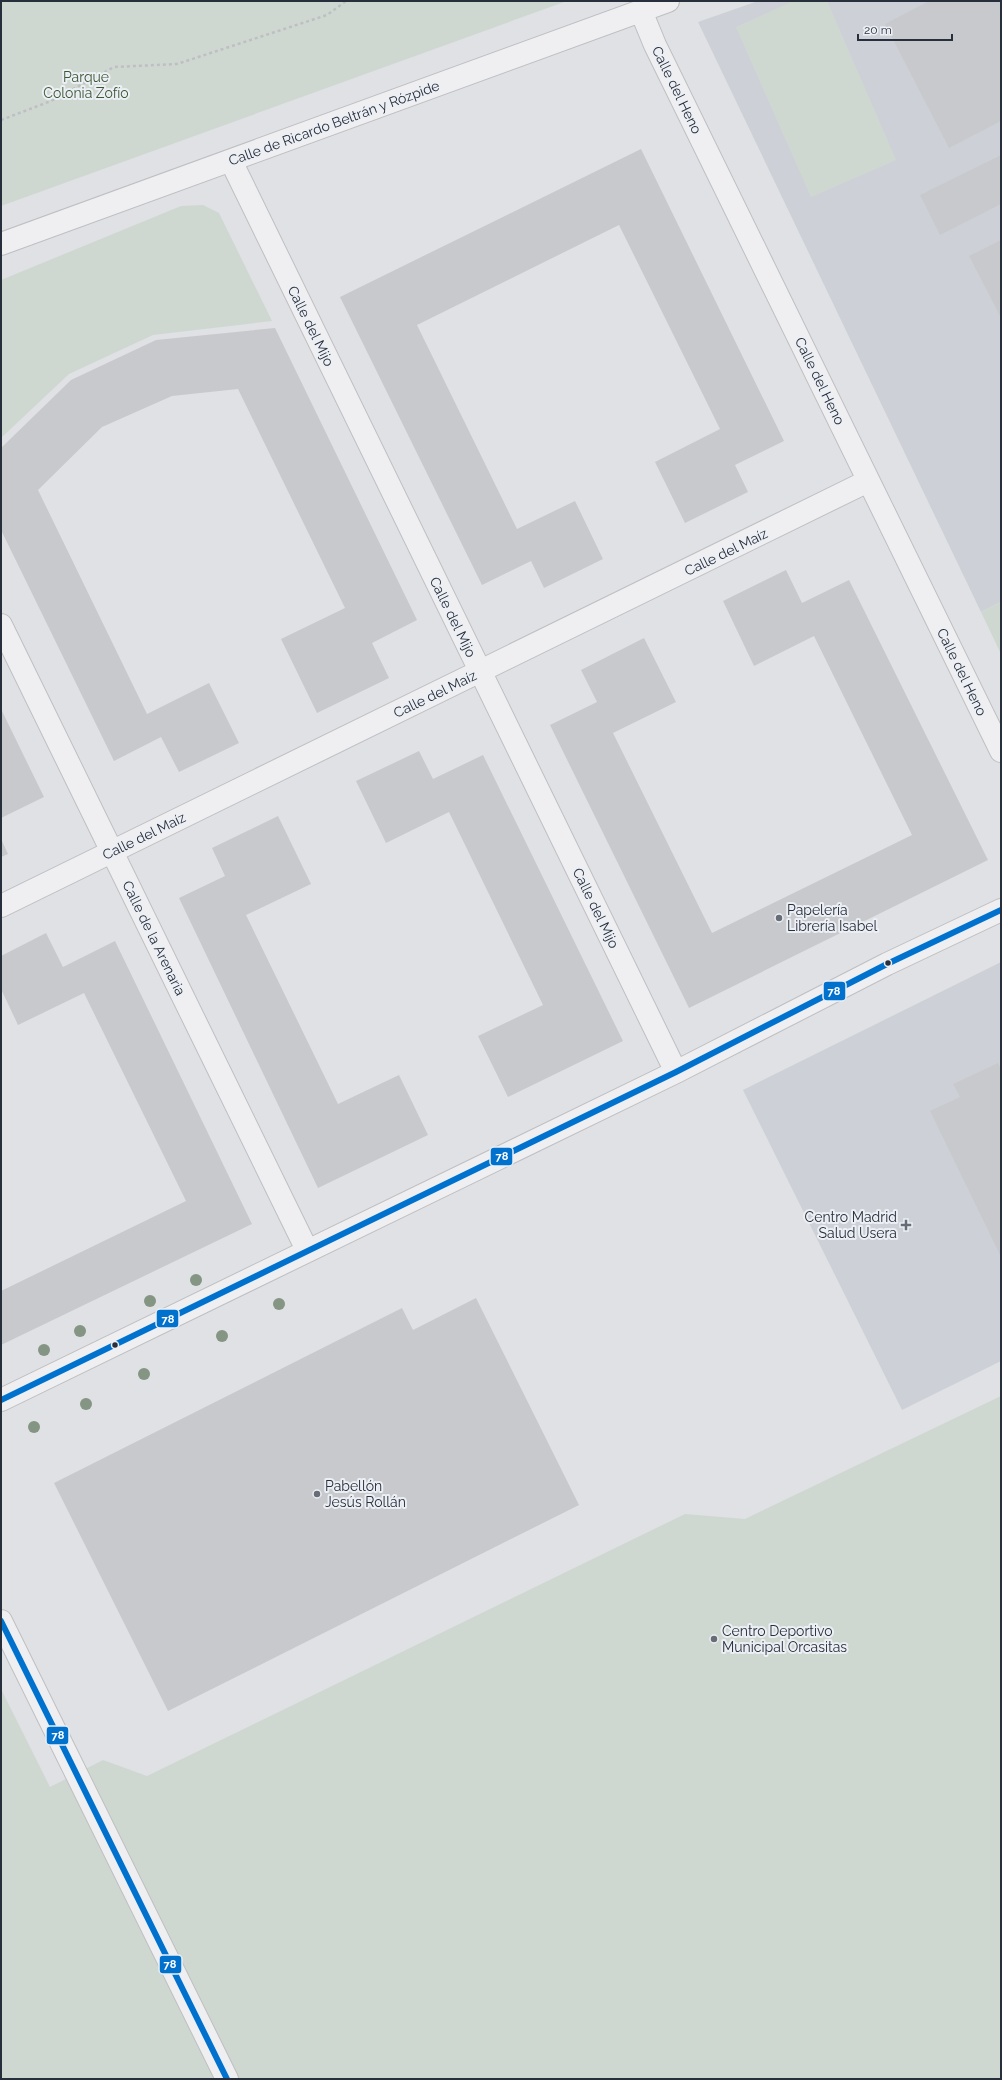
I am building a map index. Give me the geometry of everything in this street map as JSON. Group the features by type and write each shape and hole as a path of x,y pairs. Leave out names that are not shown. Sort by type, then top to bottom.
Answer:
{"street":[{"name":"Calle de Ricardo Beltrán y Rózpide","path":"1,244 668,1"},
{"name":"Calle del Heno","path":"641,11 655,45 1001,751"},
{"name":"Calle del Mijo","path":"231,161 676,1072"},
{"name":"Calle del Maíz","path":"1,906 868,481"},
{"name":"Calle de la Arenaria","path":"1,625 307,1250"},
{"path":"1,1400 676,1072 887,964 1001,910"},
{"path":"1,1621 227,2079"}],"path":[{"path":"1,120 51,101 114,67 177,64 327,15 346,1"}],"shaded area":[{"path":"758,1 1001,1 1001,602 981,612 698,22"},
{"name":"Centro Madrid Salud Usera","path":"1001,962 1001,1361 902,1410 743,1090"}],"green space":[{"name":"Parque Colonia Zofío","path":"1,1 567,1 1,206"},
{"path":"794,1 827,1 896,160 811,197 736,27"},
{"path":"203,205 219,213 272,321 153,335 69,374 1,438 1,280 181,206"},
{"path":"1001,602 1001,654 981,612"},
{"name":"Centro Deportivo Municipal Orcasitas","path":"1001,1396 1001,2079 1,2079 1,1689 50,1787 103,1760 147,1776 685,1514 745,1519"}],"building":[{"path":"929,1 1001,1 1001,121 949,148 885,24"},
{"path":"641,149 784,441 735,465 748,492 685,523 655,462 720,429 619,225 417,325 517,529 575,501 603,559 544,588 531,561 482,585 340,297"},
{"path":"1001,155 1001,204 940,235 920,195"},
{"path":"1001,240 1001,318 969,256"},
{"path":"275,328 417,620 372,643 389,678 317,713 281,639 345,608 238,389 172,396 102,427 38,490 147,714 209,683 239,743 179,772 161,737 114,761 1,530 1,448 71,380 156,340"},
{"path":"786,570 802,603 849,580 988,860 689,1008 550,725 597,702 581,670 644,638 676,702 613,733 712,933 912,835 814,636 754,666 723,601"},
{"path":"1,709 44,797 1,818"},
{"path":"419,751 433,779 483,755 623,1041 508,1097 478,1036 543,1005 449,812 386,843 356,781"},
{"path":"278,816 311,884 246,915 338,1104 399,1075 428,1135 318,1188 179,898 225,876 212,848"},
{"path":"1,839 8,854 1,857"},
{"path":"46,933 63,967 115,941 252,1224 1,1345 1,1291 186,1201 84,993 18,1025 1,989 1,956"},
{"path":"998,1063 1001,1069 1001,1257 930,1111 960,1097 953,1084"},
{"name":"Pabellón Jesús Rollán","path":"476,1298 579,1505 168,1711 54,1483 402,1308 413,1330"}],"transit line":[{"name":"78","path":"1,1400 676,1072 887,964 1001,910"},
{"name":"78","path":"1,1621 227,2079"}],"place":[{"name":"Papelería Librería Isabel","path":"779,918"},
{"name":"Centro Madrid Salud Usera","path":"906,1225"},
{"name":"Pabellón Jesús Rollán","path":"317,1494"},
{"name":"Centro Deportivo Municipal Orcasitas","path":"714,1639"}]}
